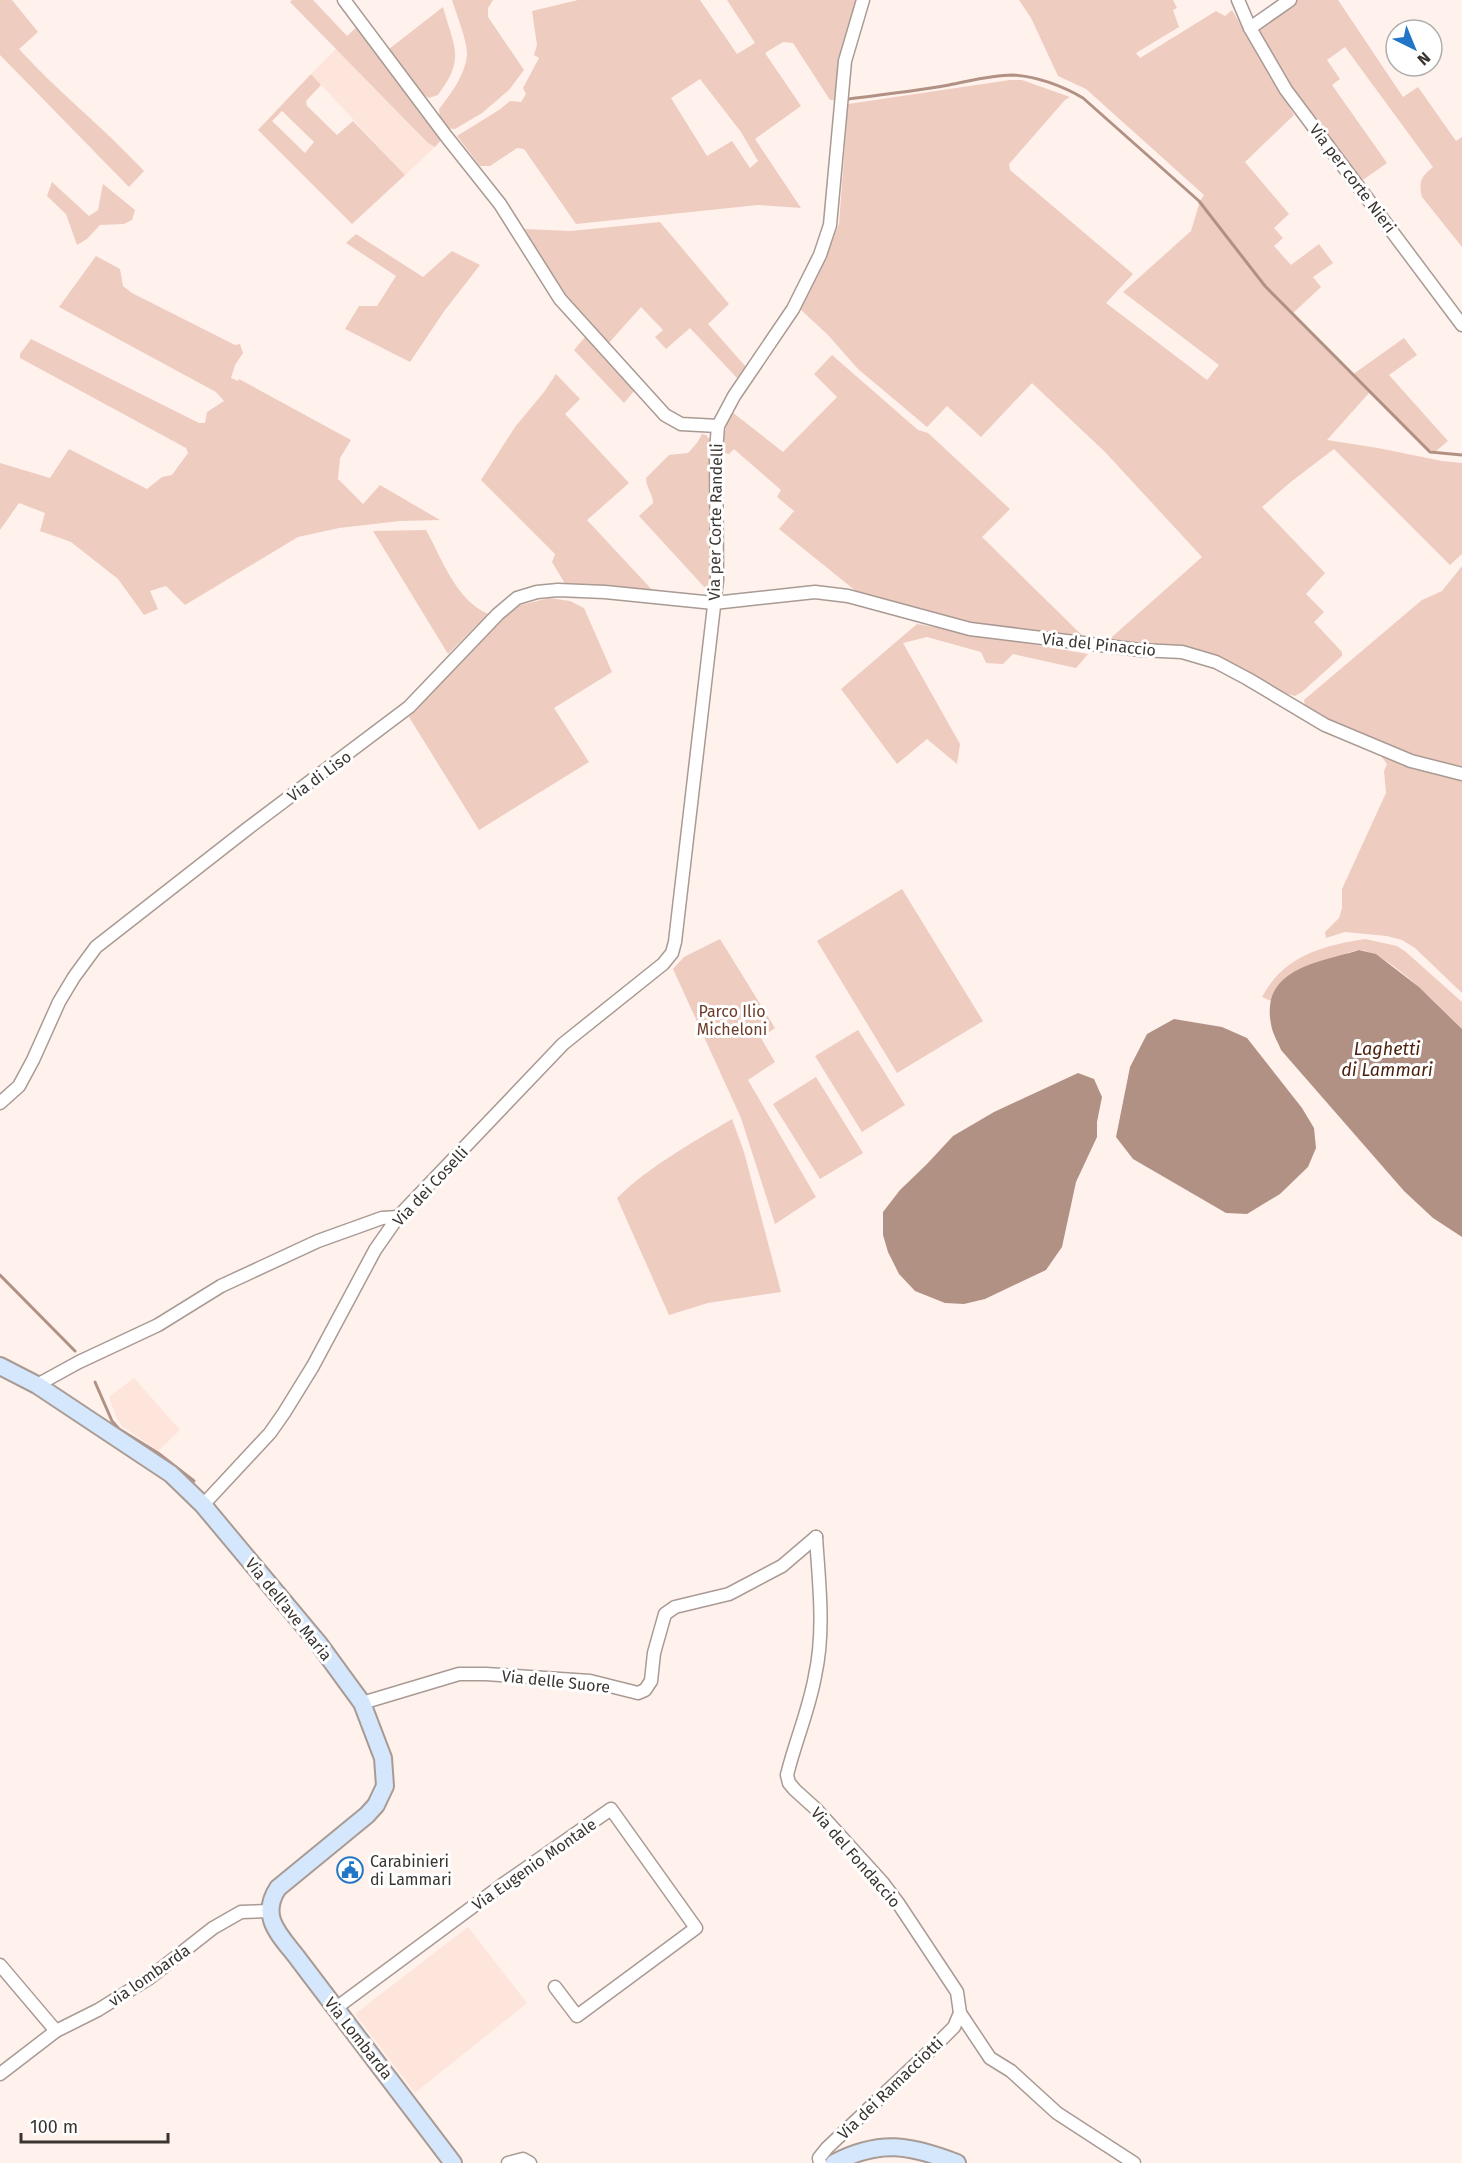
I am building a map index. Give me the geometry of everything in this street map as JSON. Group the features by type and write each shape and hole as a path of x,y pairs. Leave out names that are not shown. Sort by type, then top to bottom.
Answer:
{"street":[{"path":"344,0 500,204 560,299 665,416 681,424 718,426"},
{"name":"Via per Corte Randelli","path":"663,964 672,953 675,942 717,580 716,451 718,426 734,396 793,309 820,255 830,225 845,62 863,0"},
{"name":"Via per corte Nieri","path":"1238,0 1250,28 1286,90 1462,325"},
{"path":"1250,28 1290,0"},
{"name":"Via di Liso","path":"0,1104 19,1086 59,1002 96,947 409,707 498,614 517,598 537,592 558,590 605,592 714,603"},
{"name":"Via del Pinaccio","path":"714,603 815,592 848,596 970,629 1140,650 1182,652 1216,662 1325,725 1411,761 1462,774"},
{"name":"Via dei Coselli","path":"203,1505 270,1433 284,1413 313,1366 375,1250 398,1217 563,1044 663,964"},
{"path":"37,1385 79,1362 92,1358 158,1325 220,1286 318,1241 382,1218 398,1217"},
{"name":"Via dell'ave Maria","path":"0,1366 37,1385 171,1474 203,1505 319,1644 362,1703 385,1765 386,1777 382,1794 367,1815 278,1888 271,1899 269,1911"},
{"name":"Via delle Suore","path":"362,1703 459,1674 590,1682 638,1693 645,1690 651,1681 654,1653 665,1614 675,1607 729,1594 782,1566 816,1537"},
{"name":"Via del Fondaccio","path":"816,1537 820,1596 819,1652 815,1678 787,1775 789,1783 816,1809 883,1883 957,1992 960,2013 990,2058 1011,2071 1057,2113 1134,2163"},
{"name":"Via Eugenio Montale","path":"336,2008 502,1885 611,1809 696,1928 577,2016 555,1987"},
{"name":"Via Lombarda","path":"269,1911 276,1929 453,2163"},
{"name":"via lombarda","path":"0,2074 57,2031 98,2010 148,1979 213,1928 241,1912 269,1911"},
{"path":"0,1965 57,2031"},
{"name":"Via dei Ramacciotti","path":"820,2163 819,2158 827,2148 954,2027 960,2013"},
{"path":"834,2163 847,2156 878,2147 900,2146 957,2163"},
{"path":"508,2163 523,2159 530,2163"}],"shaded area":[{"path":"337,48 428,143 435,147 405,175 311,74"},
{"path":"134,1378 180,1430 158,1451 122,1426 109,1397"},
{"path":"468,1927 527,2003 415,2093 355,2014"}],"green space":[{"path":"0,0 12,0 38,32 19,49 144,171 129,187 0,55"},
{"path":"292,0 313,0 347,36 357,27 442,134 441,140 435,147 428,143 290,2"},
{"path":"452,0 493,0 488,8 488,17 524,70 509,90 482,113 455,129 445,128 440,120 439,109 453,91 467,55 464,36"},
{"path":"578,0 700,0 737,54 755,43 727,0 857,0 841,51 834,100 830,100 793,43 783,42 765,53 801,106 755,139 801,208 758,205 576,224 524,149 517,148 490,166 480,166 457,136 510,101 521,102 526,94 523,88 539,58 534,55 537,45 532,11","holes":["700,79 741,132 758,161 750,168 732,141 707,156 671,98"]},
{"path":"1019,0 1173,0 1177,8 1173,10 1179,27 1136,53 1140,58 1216,11 1225,16 1232,10 1294,115 1245,162 1289,214 1274,228 1283,238 1274,246 1291,265 1319,244 1333,263 1313,277 1321,287 1292,314 1352,375 1404,338 1417,355 1389,375 1448,441 1435,452 1424,448 1369,393 1327,440 1462,463 1462,554 1450,565 1334,449 1262,507 1325,573 1306,594 1324,612 1314,622 1342,652 1342,656 1295,696 1223,662 1112,644 1110,640 1113,636 1202,557 1105,452 1032,383 981,437 947,406 927,427 858,369 828,335 800,309 839,224 848,104 1022,80 1070,97 1009,164 1010,170 1133,274 1106,303 1207,380 1219,365 1123,292 1191,231 1204,195 1086,89 1058,76 1031,18"},
{"path":"1298,0 1338,0 1384,69 1384,78 1390,78 1403,97 1418,87 1456,141 1462,137 1462,247 1422,197 1420,187 1422,179 1433,167 1345,47 1327,60 1340,79 1332,85 1387,163 1360,182 1283,78 1259,29"},
{"path":"443,7 454,43 455,62 447,82 438,95 429,98 424,95 389,49"},
{"path":"311,74 321,85 306,101 307,106 337,135 353,121 405,175 352,224 258,130","holes":["282,111 314,142 305,153 272,121"]},
{"path":"52,182 89,216 98,210 103,184 135,210 132,220 124,224 100,225 87,239 77,245 66,214 47,196"},
{"path":"660,222 729,304 708,324 746,367 737,378 690,328 666,349 655,337 663,330 641,307 607,345 562,294 525,229 571,231"},
{"path":"356,234 423,277 452,251 480,265 445,310 410,362 345,329 359,306 377,306 396,276 346,243"},
{"path":"96,256 120,269 123,286 132,293 235,345 240,344 243,353 235,365 231,378 238,381 239,379 351,440 340,458 338,479 363,504 380,485 440,520 400,521 339,528 298,537 185,605 166,586 150,591 158,609 144,615 118,579 71,542 40,531 45,513 19,503 0,530 0,463 50,478 69,449 147,489 162,477 172,475 188,453 186,448 20,358 20,354 31,339 199,423 205,423 207,412 224,401 216,392 59,307"},
{"path":"585,337 635,390 624,403 574,350"},
{"path":"832,355 918,430 928,433 1010,509 982,537 1093,646 965,627 862,596 779,529 794,511 777,497 781,490 734,449 729,454 721,453 728,417 732,412 783,452 837,397 814,374"},
{"path":"556,374 580,399 565,414 629,483 587,520 655,593 567,587 552,562 555,554 481,480 515,427"},
{"path":"702,434 711,441 712,580 707,590 639,516 653,503 646,478 669,455 688,453"},
{"path":"426,530 444,566 459,589 477,608 488,614 448,654 373,531"},
{"path":"1462,566 1462,770 1418,760 1305,708 1304,700 1422,600 1442,591"},
{"path":"549,598 570,601 584,608 612,672 554,708 589,762 479,830 409,717 483,636 506,615 517,606"},
{"path":"917,624 1088,654 1076,668 1013,654 1003,664 986,663 981,652 927,637 903,643 960,744 957,764 927,739 897,764 841,689"},
{"path":"1381,756 1462,780 1462,993 1415,948 1402,940 1387,936 1345,932 1326,938 1325,932 1339,918 1342,908 1342,889 1386,793 1384,771 1387,764"},
{"path":"902,889 983,1021 897,1073 817,941"},
{"name":"Parco Ilio Micheloni","path":"720,939 775,1028 761,1038 775,1062 748,1080 816,1197 775,1224 741,1118 673,969 684,957"},
{"path":"1365,939 1397,946 1462,1002 1462,1029 1399,970 1385,960 1360,950 1352,951 1329,962 1271,998 1271,1001 1262,997 1281,972 1305,955 1333,945"},
{"path":"858,1030 905,1105 862,1132 815,1056"},
{"path":"816,1077 863,1153 820,1179 773,1104"},
{"path":"732,1119 744,1152 781,1292 708,1303 669,1315 617,1198 658,1165"}],"water":[{"name":"Laghetti di Lammari","path":"1359,950 1376,954 1419,987 1462,1029 1462,1237 1433,1218 1404,1191 1281,1050 1273,1031 1270,1005 1275,990 1284,979 1312,964"},
{"name":"Laghetti di Lammari","path":"1174,1019 1222,1027 1247,1038 1302,1108 1314,1128 1316,1148 1308,1167 1280,1194 1247,1214 1226,1213 1133,1159 1116,1137 1130,1067 1147,1034"},
{"path":"1078,1073 1094,1079 1102,1097 1097,1122 1097,1137 1076,1182 1062,1247 1046,1270 985,1299 964,1304 945,1303 915,1291 899,1274 888,1252 883,1235 883,1212 900,1190 953,1136 994,1112"}],"waterway":[{"path":"848,99 1013,75 1049,82 1083,98 1199,201 1265,286 1430,452 1462,455"},
{"path":"0,1275 75,1351"},
{"path":"95,1382 112,1421 119,1429 158,1453 194,1481"}],"place":[{"name":"Carabinieri di Lammari","path":"350,1870"}]}
